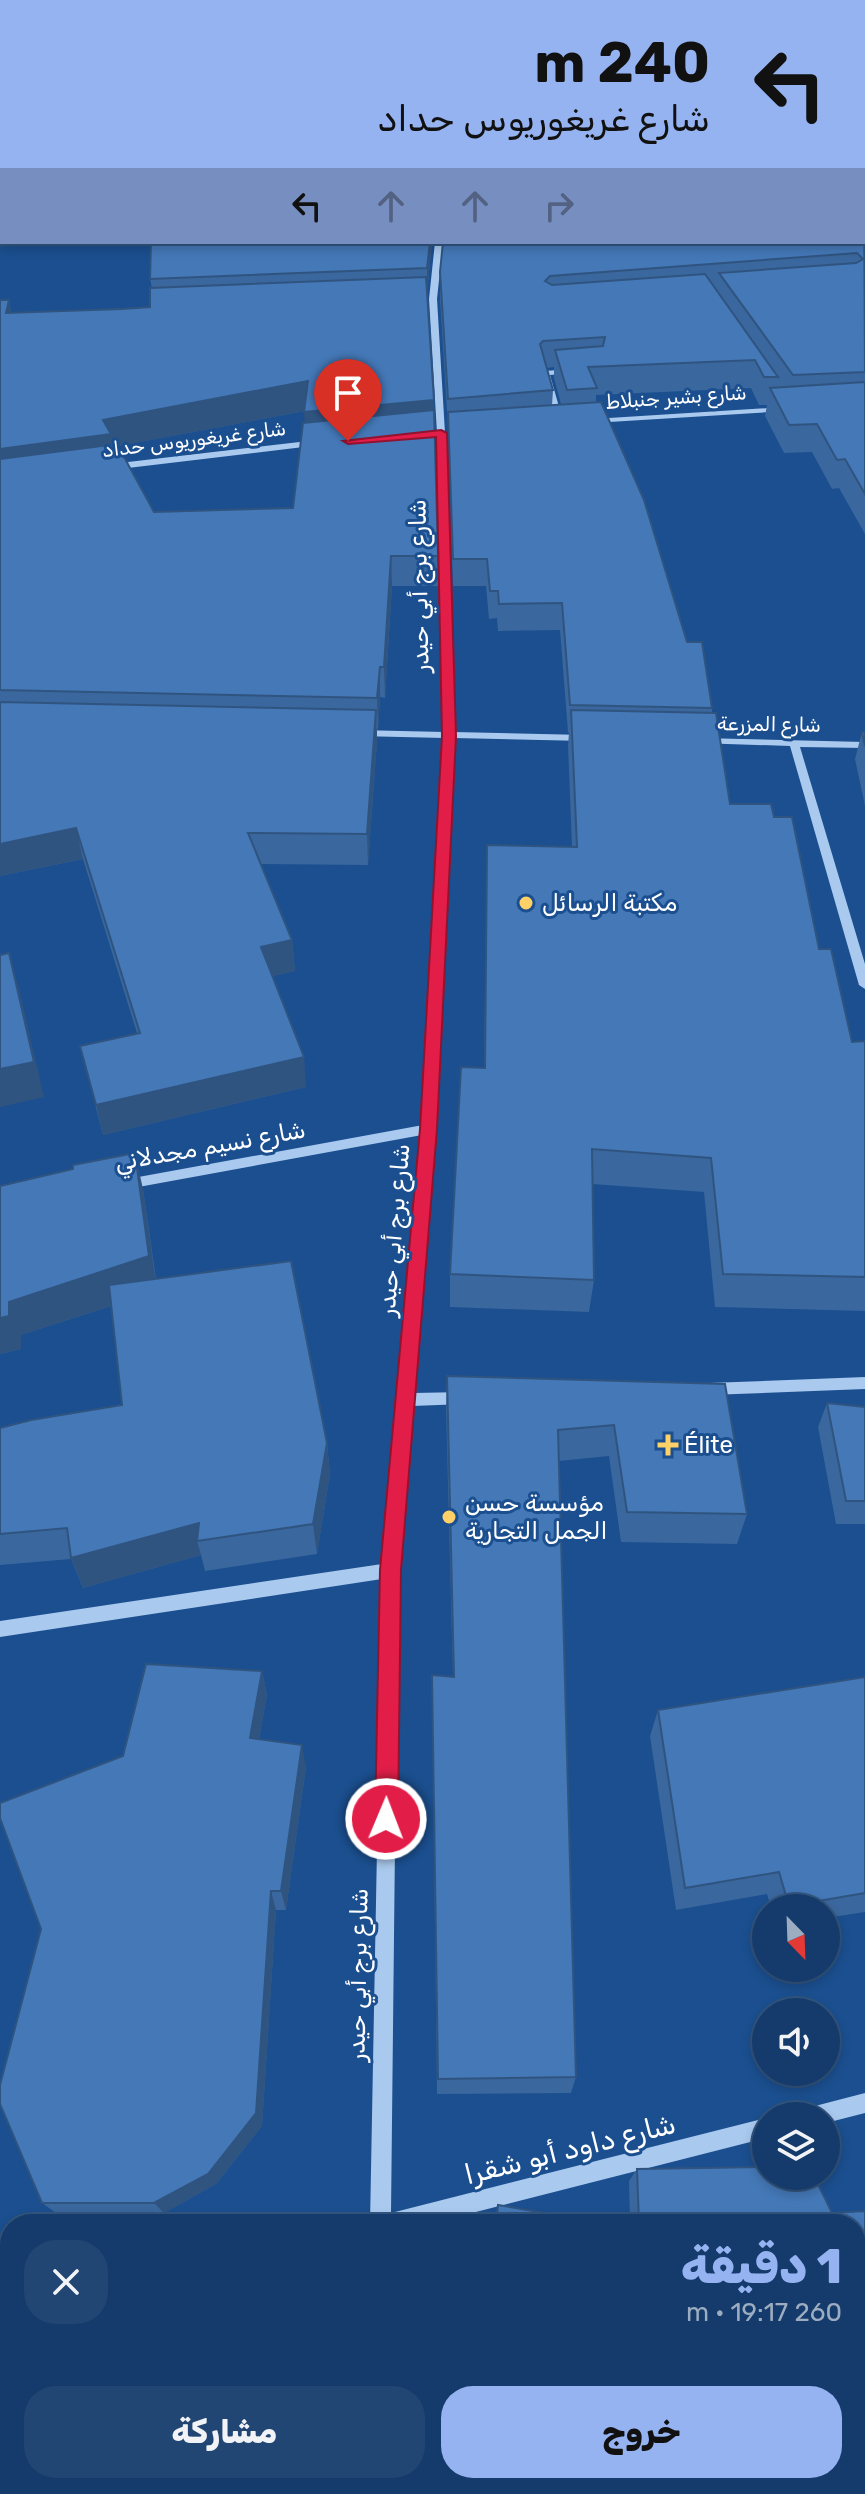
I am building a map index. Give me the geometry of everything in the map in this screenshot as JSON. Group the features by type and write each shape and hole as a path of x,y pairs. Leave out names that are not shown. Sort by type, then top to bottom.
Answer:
{"street":[{"name":"شارع برج أبي حيدر","path":"380,2214 390,1570 429,1129 449,736 441,433 433,299 439,244"},
{"path":"418,299 433,299"},
{"path":"560,423 545,373 585,370"},
{"path":"776,396 785,409"},
{"name":"شارع بشير جنبلاط","path":"545,424 798,408"},
{"path":"426,434 456,432"},
{"name":"شارع غريغوريوس حداد","path":"101,468 333,442"},
{"path":"342,733 606,739"},
{"name":"شارع المزرعة","path":"684,741 865,745"},
{"path":"794,743 865,985"},
{"name":"شارع نسيم مجدلاني","path":"107,1188 429,1129"},
{"path":"690,1390 865,1383"},
{"path":"404,1400 484,1397"},
{"path":"0,1629 390,1570"},
{"path":"840,2110 865,2103"},
{"name":"شارع داود أبو شقرا","path":"427,2214 752,2132"}],"building":[{"path":"151,244 430,244 427,268 150,279"},
{"path":"443,244 864,244 865,372 793,375 719,273 856,263 863,259 857,253 550,276 545,281 552,285 705,274 778,377 764,377 755,360 588,367 597,388 567,390 555,350 603,346 605,337 543,341 540,344 553,390 448,399 440,272"},
{"path":"426,277 434,400 304,412 308,381 103,420 111,434 0,449 0,300 9,300 6,313 121,309 150,307 150,288"},
{"path":"865,382 865,494 845,459 837,460 817,424 789,425 770,388"},
{"path":"601,402 644,500 687,642 702,642 712,708 570,705 562,603 499,604 498,591 490,591 487,559 453,559 448,412"},
{"path":"434,410 438,556 391,556 384,667 380,667 377,698 0,690 0,459 117,444 154,512 293,508 303,423"},
{"path":"0,702 376,710 367,834 248,833 292,940 261,947 304,1057 96,1105 80,1046 140,1033 76,828 0,844"},
{"path":"571,710 716,713 730,804 771,804 774,817 792,817 819,949 831,949 852,1042 865,1041 865,1277 723,1274 711,1158 592,1149 594,1280 450,1274 461,1067 485,1068 487,845 577,847"},
{"path":"9,953 34,1062 0,1069 0,955"},
{"path":"135,1153 149,1256 9,1302 9,1316 0,1318 0,1186 73,1169 73,1165"},
{"path":"291,1261 327,1443 313,1524 197,1541 199,1523 71,1558 67,1528 0,1534 0,1428 122,1405 109,1285"},
{"path":"447,1376 725,1384 747,1514 627,1512 614,1425 558,1430 576,2077 438,2079 432,1675 454,1677"},
{"path":"827,1403 865,1407 865,1501 846,1501"},
{"path":"146,1664 262,1671 250,1738 302,1745 281,1891 271,1891 256,2113 208,2174 154,2203 42,2203 0,2104 0,2085 41,1929 0,1818 0,1803 123,1756"},
{"path":"865,1677 865,1893 840,1897 840,1894 785,1894 779,1872 685,1888 658,1710"},
{"path":"752,2167 752,2190 821,2190 832,2213 865,2211 865,2214 639,2214 637,2169"},
{"path":"498,2205 550,2214 497,2214"}],"place":[{"name":"مكتبة الرسائل","path":"526,903"},
{"name":"Élite","path":"668,1445"},
{"name":"مؤسسة حسن الجمل التجارية","path":"449,1517"}],"route":[{"path":"348,441 441,433 449,736 429,1129 390,1570 386,1819"}]}
